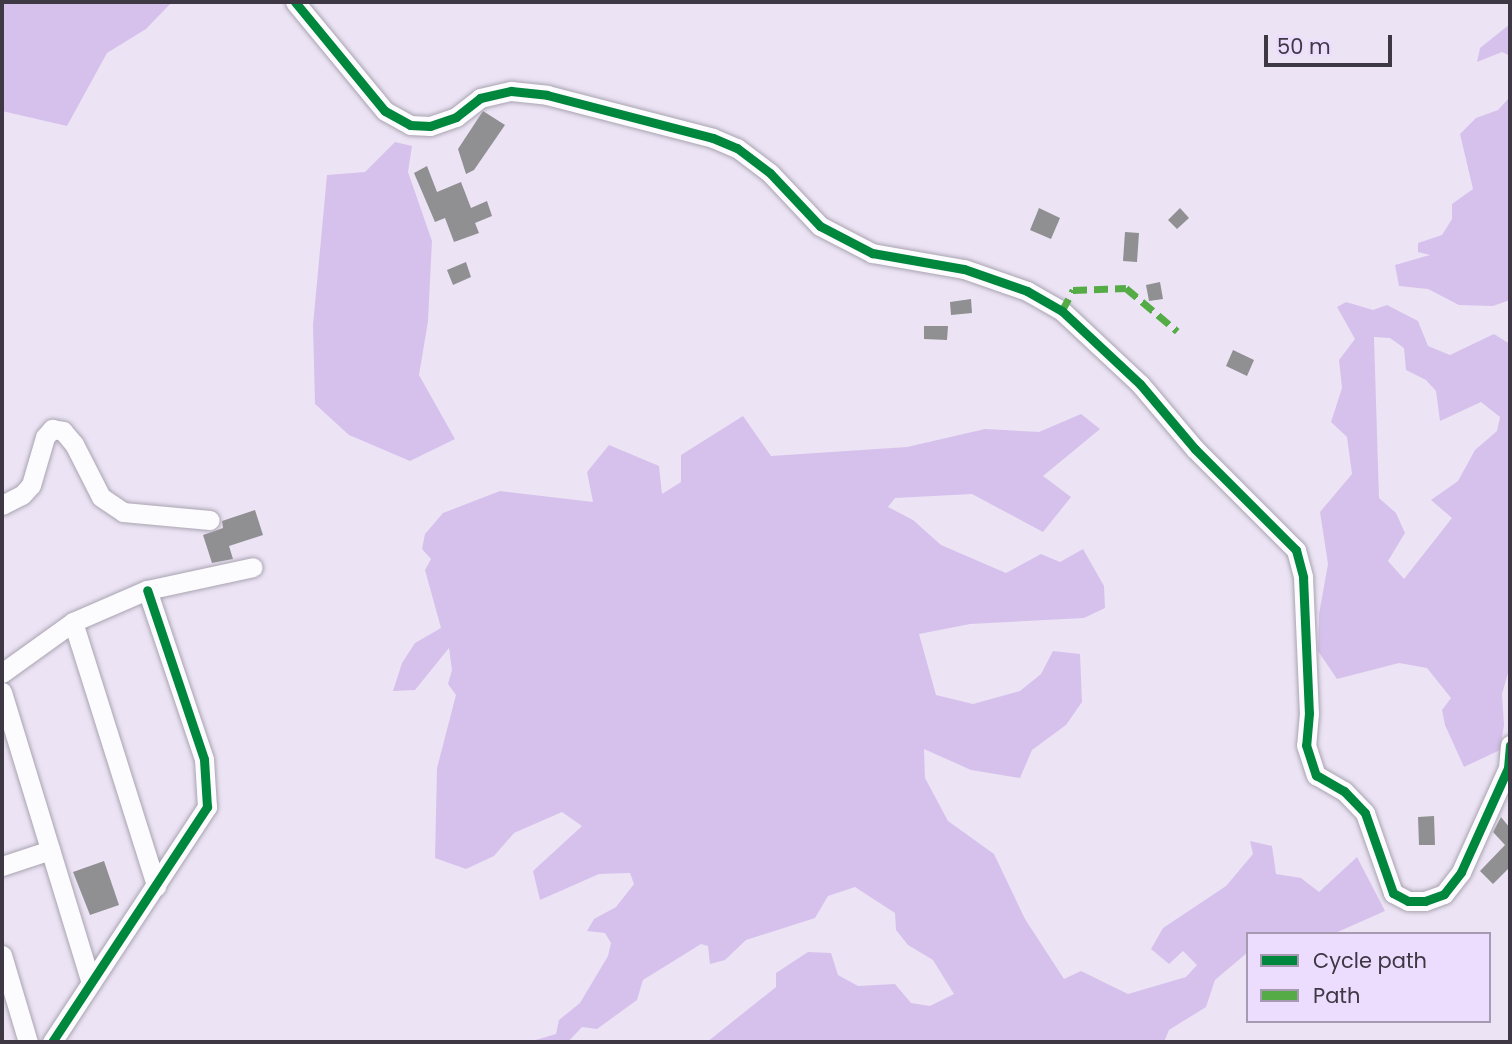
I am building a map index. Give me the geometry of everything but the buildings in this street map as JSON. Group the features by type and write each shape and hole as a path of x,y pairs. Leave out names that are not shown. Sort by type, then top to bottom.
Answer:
{"street":[{"path":"295,2 385,111 410,125 430,126 456,117 480,98 510,91 547,95 713,138 737,148 770,173 820,226 872,253 964,269 1027,292 1062,311 1140,384 1195,449 1296,550 1304,591 1309,713 1306,745 1316,775 1344,792 1365,813 1393,893 1408,901 1425,901 1444,894 1461,872 1508,768 1510,745"},
{"path":"2,505 22,495 31,485 36,460 52,429 63,431 74,444 101,497 123,512 210,520"},
{"path":"2,673 73,622 148,590 253,567"},
{"path":"52,1042 207,807 209,791 204,759 148,590"},
{"path":"73,622 156,886"},
{"path":"2,692 91,983"},
{"path":"2,866 50,850"},
{"path":"2,956 28,1042"}],"shaded area":[{"path":"2,2 172,2 146,29 107,53 67,126 2,111"},
{"path":"1510,24 1510,56 1502,52 1477,62 1480,48"},
{"path":"1510,97 1510,300 1493,306 1459,305 1428,289 1399,286 1395,265 1430,255 1418,252 1418,243 1442,235 1452,219 1452,204 1473,189 1460,134 1476,118 1498,110"},
{"path":"395,142 412,146 408,172 432,241 428,321 419,375 455,439 410,461 349,435 315,404 313,325 327,175 365,172"},
{"path":"1346,302 1373,310 1387,305 1418,321 1428,346 1450,355 1494,334 1510,344 1510,666 1502,694 1504,725 1500,750 1464,767 1445,725 1442,710 1451,698 1427,668 1399,663 1337,679 1318,651 1319,614 1328,564 1320,512 1352,474 1347,437 1331,422 1342,388 1339,360 1355,339 1337,307","holes":["1374,337 1390,338 1404,348 1406,370 1426,380 1436,391 1440,421 1481,402 1500,417 1497,431 1475,450 1458,481 1431,500 1452,518 1404,579 1388,561 1405,533 1396,513 1379,498"]},
{"path":"1081,414 1100,429 1043,476 1071,497 1043,532 972,494 895,498 888,507 913,520 941,545 1006,573 1041,554 1060,562 1083,549 1104,586 1105,608 1084,618 970,624 919,634 936,695 973,704 1020,691 1041,674 1053,651 1080,654 1082,702 1066,725 1032,750 1020,778 971,770 924,749 925,778 948,821 994,854 1025,919 1064,979 1081,971 1128,994 1186,977 1197,965 1183,951 1169,964 1151,949 1163,928 1226,886 1253,854 1250,841 1272,846 1276,874 1301,878 1319,892 1357,857 1385,911 1338,932 1246,932 1246,954 1215,980 1206,1007 1169,1030 1164,1042 707,1042 776,987 776,973 808,952 831,953 838,975 858,986 895,984 911,1003 930,1006 954,994 933,960 908,945 896,930 895,913 855,887 828,896 815,918 746,940 725,960 710,964 708,946 701,944 643,980 637,1000 597,1029 582,1027 568,1042 529,1042 556,1034 559,1020 580,1003 608,956 611,943 605,933 587,931 594,919 616,907 634,884 630,873 599,874 540,900 533,871 582,826 562,812 514,833 494,856 466,869 435,858 437,768 456,695 448,684 452,670 449,648 415,690 393,691 402,663 415,643 441,628 425,570 431,559 422,549 425,534 443,513 500,491 593,502 587,472 609,445 659,466 662,494 681,482 681,455 743,416 771,456 907,447 985,429 1039,432"}],"marked path":[{"path":"1062,311 1073,290 1126,288 1177,331"}],"cycle path":[{"path":"295,2 385,111 410,125 430,126 456,117 480,98 511,91 547,95 713,138 737,148 770,173 820,226 872,253 964,269 1027,291 1062,311 1140,384 1195,449 1296,550 1303,577 1309,713 1306,745 1316,775 1344,791 1365,813 1393,893 1408,901 1425,901 1444,894 1461,872 1508,768 1510,745"},
{"path":"52,1042 207,807 204,759 147,590"}]}
